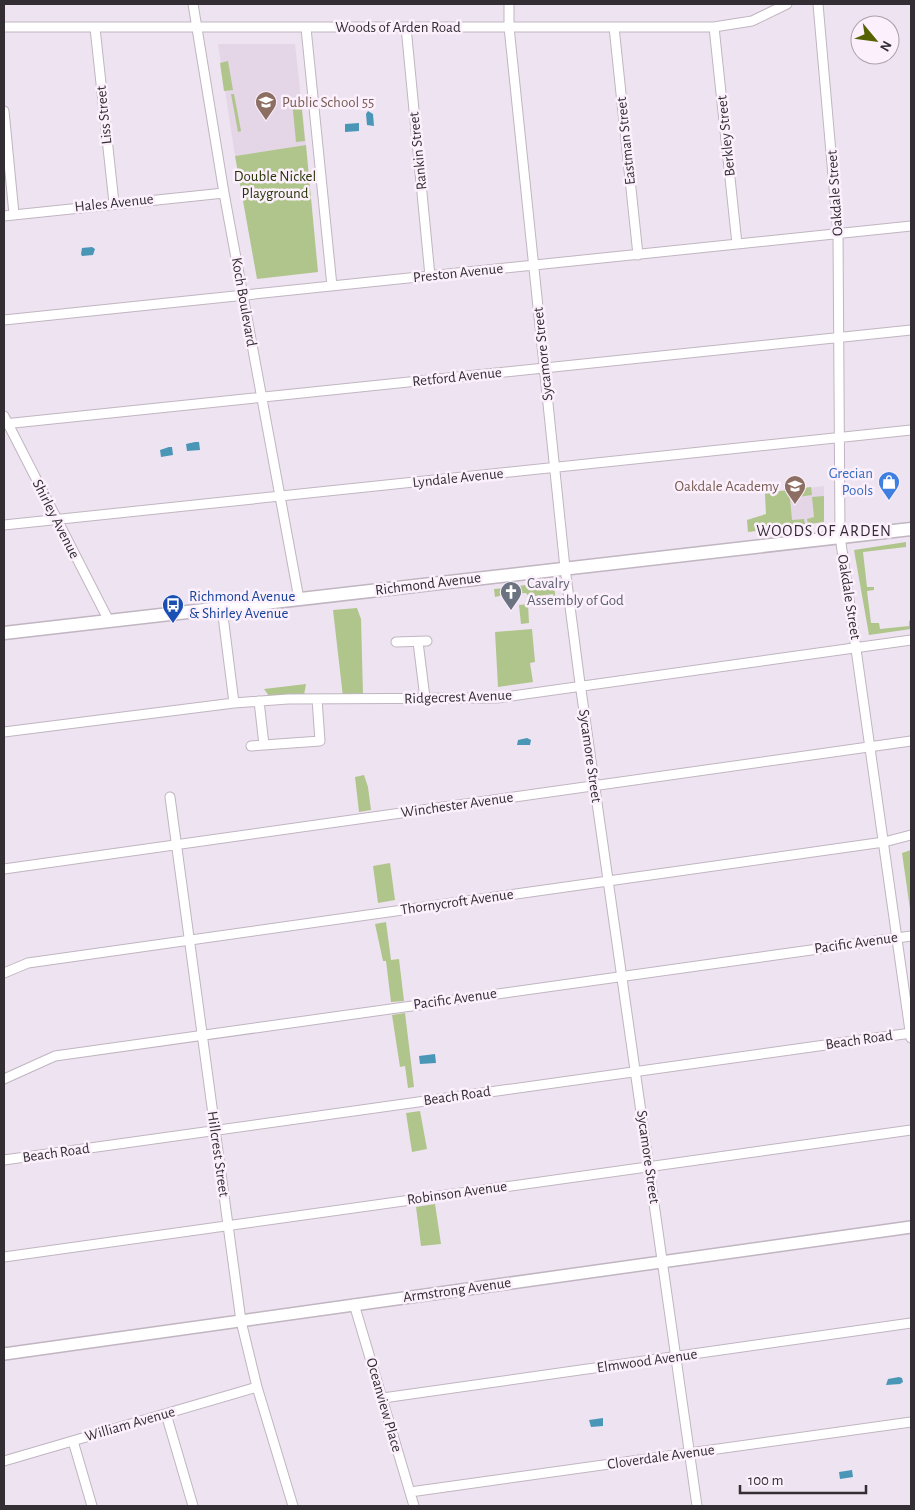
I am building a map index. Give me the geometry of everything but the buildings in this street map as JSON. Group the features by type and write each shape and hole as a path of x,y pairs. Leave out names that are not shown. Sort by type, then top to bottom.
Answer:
{"main road":[{"name":"Richmond Avenue","path":"4,633 911,529"}],"street":[{"name":"Koch Boulevard","path":"193,4 224,193 299,599"},
{"name":"Sycamore Street","path":"509,4 509,27 565,568 580,686 623,976 697,1506"},
{"name":"Woods of Arden Road","path":"4,27 714,27 752,21 787,4"},
{"name":"Oakdale Street","path":"818,4 838,233 840,536 899,938 911,1035"},
{"name":"Rankin Street","path":"406,27 430,276"},
{"name":"Berkley Street","path":"714,27 737,244"},
{"name":"Liss Street","path":"95,28 114,203"},
{"path":"306,28 332,286"},
{"name":"Eastman Street","path":"614,28 638,254"},
{"path":"4,111 14,214"},
{"name":"Hales Avenue","path":"4,216 224,193"},
{"name":"Preston Avenue","path":"4,320 911,226"},
{"name":"Retford Avenue","path":"5,421 262,398 911,330"},
{"name":"Shirley Avenue","path":"5,421 109,621"},
{"name":"Lyndale Avenue","path":"4,525 911,430"},
{"path":"222,608 234,703"},
{"name":"Ridgecrest Avenue","path":"4,732 259,701 497,698 911,640"},
{"path":"396,642 422,642 424,698"},
{"path":"251,746 320,740 318,699"},
{"path":"259,701 264,745"},
{"name":"Winchester Avenue","path":"4,869 911,741"},
{"name":"Hillcrest Street","path":"170,797 241,1321 257,1387 292,1506"},
{"name":"Thornycroft Avenue","path":"4,974 28,963 884,842 911,835"},
{"name":"Pacific Avenue","path":"4,1079 55,1056 911,936"},
{"name":"Beach Road","path":"4,1160 636,1071 911,1035"},
{"name":"Robinson Avenue","path":"4,1257 911,1130"},
{"name":"Armstrong Avenue","path":"4,1354 911,1227"},
{"name":"Oceanview Place","path":"354,1304 414,1506"},
{"name":"Elmwood Avenue","path":"382,1398 911,1323"},
{"name":"William Avenue","path":"4,1462 257,1387"},
{"path":"166,1414 192,1506"},
{"name":"Cloverdale Avenue","path":"410,1492 911,1422"},
{"path":"73,1441 92,1506"}],"shaded area":[{"name":"Public School 55","path":"218,44 295,44 306,145 235,156"},
{"name":"Oakdale Academy","path":"824,486 824,522 748,532 747,520 766,514 765,493"}],"green space":[{"path":"228,61 233,90 224,91 220,63"},
{"path":"231,94 234,94 241,131 238,132"},
{"path":"301,100 305,141 296,142 292,101"},
{"name":"Double Nickel Playground","path":"306,145 318,272 257,279 235,156"},
{"path":"811,487 812,495 790,498 792,520 804,519 805,524 748,532 747,520 766,514 765,493"},
{"path":"824,496 824,522 808,524 807,519 814,517 812,497"},
{"path":"906,542 906,547 863,552 867,587 874,587 874,590 867,591 871,623 879,623 880,629 909,626 909,621 911,620 911,629 869,635 854,550"},
{"path":"551,582 554,585 556,603 553,594 529,597 526,593 511,594 510,587"},
{"path":"507,588 508,594 495,597 494,589"},
{"path":"528,604 529,623 521,624 519,605"},
{"path":"357,608 361,619 363,695 343,697 333,610"},
{"path":"532,629 535,662 530,663 533,682 498,687 495,632"},
{"path":"306,684 304,695 269,696 264,689"},
{"path":"364,775 368,787 371,810 359,812 355,777"},
{"path":"911,850 911,916 902,853"},
{"path":"390,863 395,900 378,903 373,866"},
{"path":"386,922 391,960 399,959 404,1001 391,1002 386,961 383,961 375,924"},
{"path":"405,1013 414,1087 408,1088 405,1066 400,1067 392,1015"},
{"path":"420,1111 427,1149 412,1152 406,1113"},
{"path":"435,1204 441,1244 421,1246 416,1207"}],"water":[{"path":"368,111 373,114 374,126 367,125 366,114"},
{"path":"359,123 359,131 345,132 345,124"},
{"path":"92,247 95,249 93,255 82,256 82,248"},
{"path":"199,442 200,450 187,451 186,444"},
{"path":"172,447 173,455 161,457 160,450"},
{"path":"527,738 531,740 530,745 517,745 518,740"},
{"path":"435,1054 436,1063 420,1064 419,1056"},
{"path":"902,1378 903,1382 900,1384 886,1385 888,1379"},
{"path":"603,1418 603,1426 591,1427 589,1420"},
{"path":"852,1470 853,1477 840,1479 839,1472"}],"place":[{"name":"Public School 55","path":"266,121"},
{"name":"Grecian Pools","path":"889,501"},
{"name":"Oakdale Academy","path":"795,505"},
{"name":"Cavalry Assembly of God","path":"511,611"},
{"name":"Richmond Avenue & Shirley Avenue","path":"173,624"}],"district":[{"name":"WOODS OF ARDEN","path":"824,531"}]}
